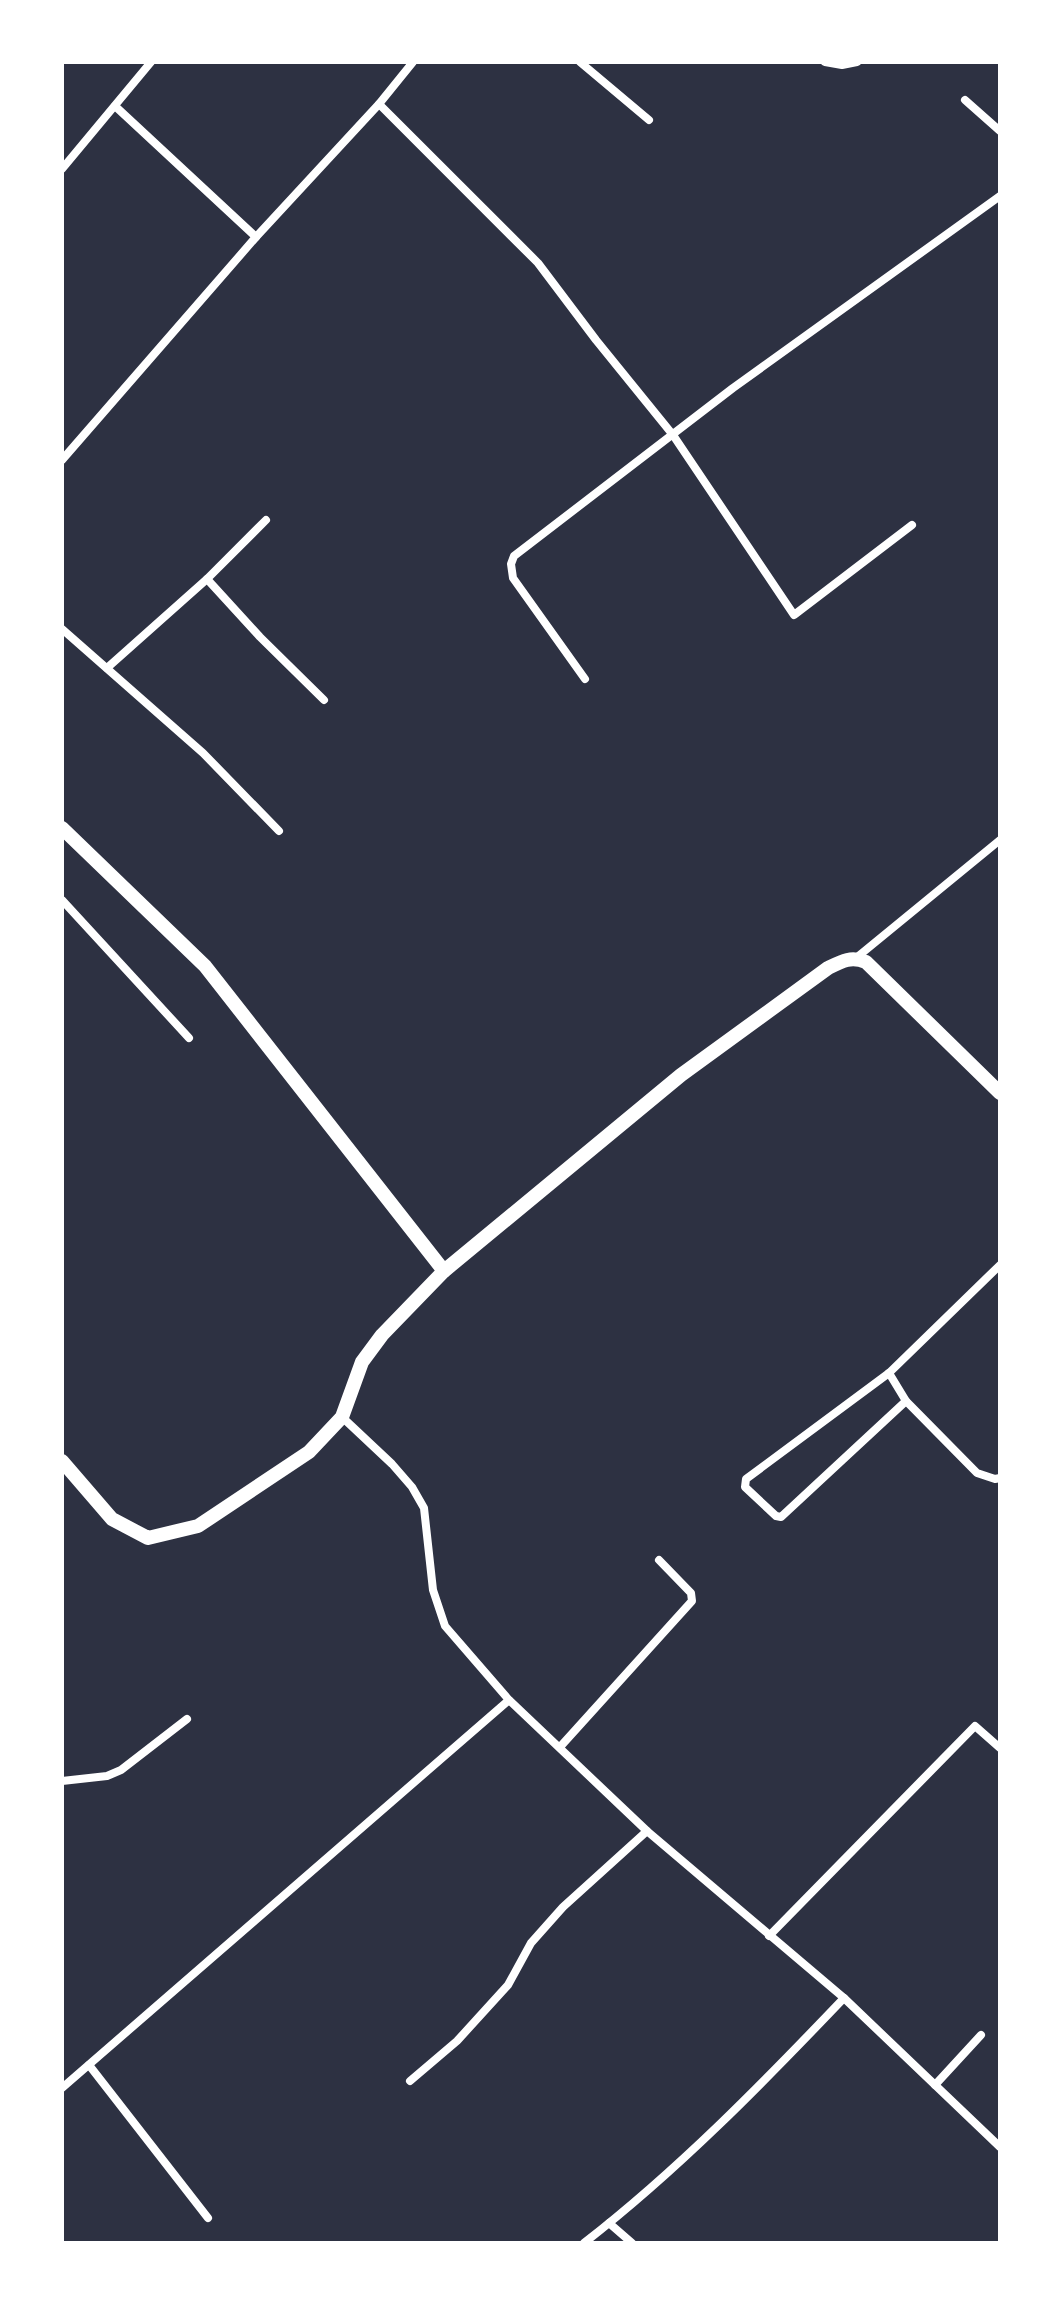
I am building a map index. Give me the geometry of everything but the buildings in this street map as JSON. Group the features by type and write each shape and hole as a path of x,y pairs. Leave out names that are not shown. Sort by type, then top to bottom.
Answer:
{"street":[{"path":"62,460 413,62"},
{"path":"580,62 649,120"},
{"path":"825,62 842,65 857,62"},
{"path":"62,169 148,63"},
{"path":"965,100 1000,131"},
{"path":"379,104 538,263 673,435 794,615 912,525"},
{"path":"115,106 256,237"},
{"path":"585,679 513,578 511,564 514,556 733,388 1000,196"},
{"path":"107,668 207,579 266,520"},
{"path":"207,579 324,700"},
{"path":"62,629 203,753 279,831"},
{"path":"62,828 205,966 444,1271"},
{"path":"856,958 1000,840"},
{"path":"62,900 189,1038"},
{"path":"62,1461 112,1519 148,1538 198,1526 309,1452 342,1417 362,1362 382,1335 444,1271 681,1075 843,960 856,958 866,962 1000,1093"},
{"path":"906,1401 781,1517 776,1516 745,1487 746,1479 889,1373 1000,1265"},
{"path":"889,1373 906,1401 977,1473 1000,1478"},
{"path":"342,1417 412,1487 424,1508 433,1590 445,1626 509,1700 647,1831 844,1998 1000,2147"},
{"path":"560,1747 692,1601 691,1593 659,1560"},
{"path":"62,2088 509,1700"},
{"path":"62,1781 107,1776 121,1770 187,1719"},
{"path":"769,1936 975,1726 1000,1748"},
{"path":"410,2081 457,2041 508,1985 531,1943 563,1907 647,1831"},
{"path":"584,2243 746,2101 844,1998"},
{"path":"935,2085 981,2035"},
{"path":"89,2065 208,2218"},
{"path":"609,2223 632,2243"}]}
